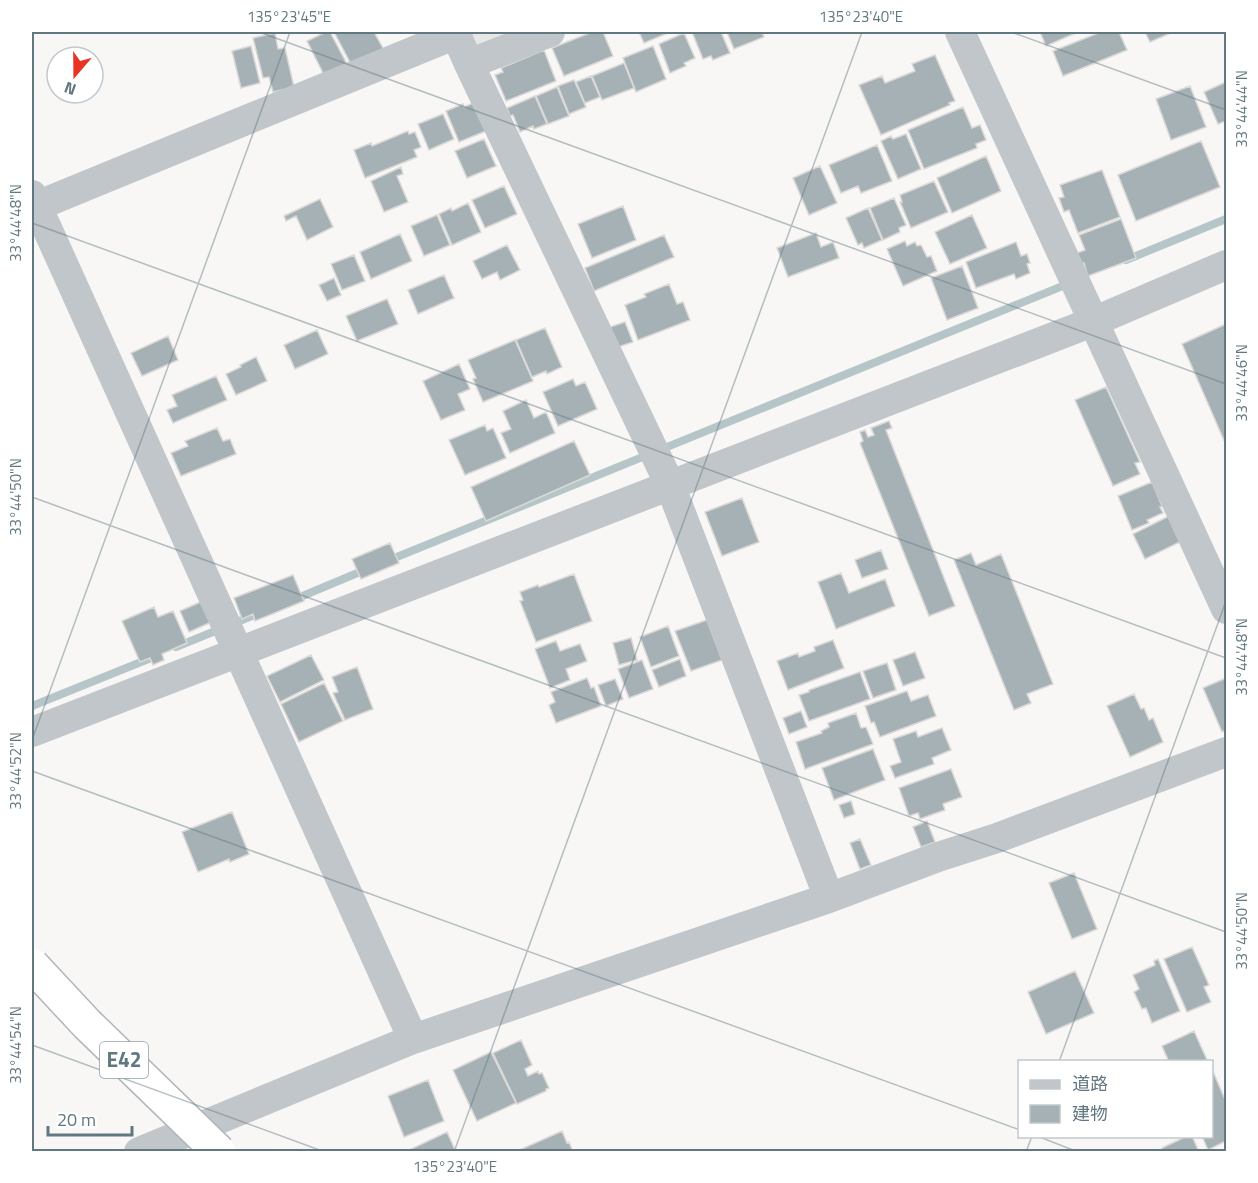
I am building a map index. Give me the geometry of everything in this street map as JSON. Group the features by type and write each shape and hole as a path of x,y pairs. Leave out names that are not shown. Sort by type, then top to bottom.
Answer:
{"highway":[{"name":"E42","path":"32,965 87,1024 219,1152"}],"street":[{"path":"470,64 550,32"},
{"path":"960,32 1227,609"},
{"path":"413,1039 33,203 456,33 670,485 829,898"},
{"path":"32,732 1095,321 1227,265"},
{"path":"139,1152 413,1039 829,898 1227,752"}],"shaded area":[{"path":"459,32 536,32 471,58"}],"building":[{"path":"330,32 348,66 325,77 307,41"},
{"path":"334,32 374,32 384,50 352,66"},
{"path":"592,32 603,32 613,56 564,76 552,48"},
{"path":"639,32 667,32 668,33 644,43"},
{"path":"692,32 721,32 730,53 713,60 711,56 703,59"},
{"path":"727,32 762,32 764,37 734,49"},
{"path":"1040,32 1078,32 1046,46"},
{"path":"1101,32 1119,32 1127,50 1063,76 1053,51"},
{"path":"1145,32 1173,32 1150,42"},
{"path":"275,33 278,49 285,48 294,87 273,92 269,77 263,78 253,38"},
{"path":"684,33 695,58 684,63 686,66 670,73 659,44"},
{"path":"251,46 260,83 241,88 232,51"},
{"path":"653,46 666,79 636,92 623,58"},
{"path":"544,50 556,81 506,101 495,75 503,72 501,68"},
{"path":"935,55 955,101 881,135 859,85 882,76 885,83 915,71 912,64"},
{"path":"624,63 634,88 602,100 592,76"},
{"path":"591,76 600,97 585,103 576,82"},
{"path":"574,80 586,107 569,114 558,86"},
{"path":"1226,82 1226,121 1218,124 1204,92"},
{"path":"1190,86 1206,127 1171,140 1156,99"},
{"path":"557,87 569,116 548,124 536,96"},
{"path":"535,96 547,124 534,129 533,126 520,132 513,115 510,116 507,108"},
{"path":"473,103 486,131 459,142 446,111 463,104 464,107"},
{"path":"963,107 972,128 980,125 986,140 976,144 977,148 924,169 908,130"},
{"path":"443,114 454,139 429,150 418,124"},
{"path":"408,131 409,134 415,132 421,147 414,150 417,157 365,178 354,150 371,143 372,146"},
{"path":"906,134 921,169 898,179 881,141 891,136 893,139"},
{"path":"484,139 496,166 467,178 455,151"},
{"path":"1201,141 1220,187 1136,221 1118,175"},
{"path":"877,145 892,181 861,193 858,186 841,193 829,165"},
{"path":"986,156 1001,191 952,213 937,178"},
{"path":"820,166 837,203 809,215 793,178"},
{"path":"401,167 403,174 397,176 408,202 384,212 371,181"},
{"path":"1102,170 1120,217 1078,233 1069,210 1064,212 1059,198 1064,197 1060,185"},
{"path":"934,181 948,212 911,228 900,202 902,202 900,195"},
{"path":"504,186 517,214 485,228 472,200"},
{"path":"894,198 906,225 899,228 900,232 883,240 870,208"},
{"path":"320,199 333,227 307,240 296,216 286,221 284,216"},
{"path":"468,203 481,232 452,245 439,214 451,208 452,211"},
{"path":"623,206 636,240 592,258 578,224"},
{"path":"868,208 882,240 864,248 862,243 858,245 846,218"},
{"path":"437,215 450,245 424,256 411,226"},
{"path":"972,215 987,248 950,264 935,232"},
{"path":"1121,219 1136,258 1088,276 1084,263 1081,264 1077,253 1085,250 1079,235"},
{"path":"816,233 821,247 833,242 839,258 788,277 777,248"},
{"path":"400,234 412,261 371,279 360,252"},
{"path":"664,235 674,257 594,291 585,268"},
{"path":"905,241 907,246 915,242 917,246 921,245 927,257 931,256 937,271 903,286 887,249"},
{"path":"1016,242 1021,256 1027,254 1030,273 1016,279 1014,274 976,288 966,262"},
{"path":"507,245 520,270 500,280 497,272 482,279 473,261"},
{"path":"354,255 365,281 342,290 331,264"},
{"path":"962,266 978,308 947,320 931,278"},
{"path":"444,275 454,298 418,314 408,290"},
{"path":"334,278 341,295 327,301 319,285"},
{"path":"669,284 677,304 683,302 690,320 638,340 625,305 646,297 644,294"},
{"path":"387,299 398,324 357,341 346,316"},
{"path":"625,322 633,342 618,347 610,327"},
{"path":"1226,324 1226,445 1182,344"},
{"path":"545,328 562,367 547,374 546,371 532,377 516,340"},
{"path":"317,330 328,354 295,369 284,345"},
{"path":"168,336 178,360 142,376 131,353"},
{"path":"515,340 533,381 483,402 468,360"},
{"path":"256,357 267,381 236,395 226,374"},
{"path":"459,364 470,389 458,394 465,410 441,420 423,381"},
{"path":"216,376 227,400 173,423 167,410 177,406 172,395"},
{"path":"573,379 576,386 585,382 597,409 558,426 543,392"},
{"path":"1106,387 1140,462 1135,463 1140,474 1113,486 1075,400"},
{"path":"526,400 534,418 546,412 555,433 510,453 501,433 511,429 503,411"},
{"path":"889,421 892,428 886,430 955,606 929,616 860,443 863,441 860,432 865,430 868,437 874,435 871,428"},
{"path":"485,425 487,431 493,428 506,458 465,475 449,440"},
{"path":"217,428 223,441 230,439 236,454 181,476 171,453 188,446 185,441"},
{"path":"574,441 590,475 486,521 471,487"},
{"path":"1152,482 1163,513 1147,520 1149,523 1132,530 1118,496"},
{"path":"742,498 759,542 722,556 705,512"},
{"path":"1169,516 1182,541 1145,559 1133,534"},
{"path":"390,543 399,563 361,579 352,559"},
{"path":"881,550 888,569 862,578 855,560"},
{"path":"971,553 976,565 1001,554 1053,684 1027,694 1031,703 1014,710 954,560"},
{"path":"841,573 849,593 885,579 895,606 836,629 818,582"},
{"path":"574,574 592,621 536,642 520,601 523,600 520,592"},
{"path":"293,575 304,601 255,621 253,614 242,619 234,598"},
{"path":"205,600 214,621 189,632 180,611"},
{"path":"154,607 158,617 173,611 187,643 162,654 164,660 153,665 150,658 140,662 122,621"},
{"path":"707,620 722,660 691,671 675,631"},
{"path":"668,626 679,656 651,667 640,637"},
{"path":"631,638 637,660 619,665 613,643"},
{"path":"833,640 844,668 788,690 777,661 798,653 799,657 815,651 814,647"},
{"path":"556,641 560,651 580,644 587,661 566,669 570,680 550,688 535,649"},
{"path":"915,652 925,678 903,686 893,660"},
{"path":"311,655 324,680 280,702 267,676"},
{"path":"680,659 686,676 659,687 652,670"},
{"path":"642,660 653,689 629,698 618,669"},
{"path":"887,663 896,690 873,698 863,671"},
{"path":"357,667 373,709 345,720 333,693 338,692 332,677"},
{"path":"860,672 870,699 809,721 799,695"},
{"path":"587,678 591,688 594,687 601,706 556,723 549,705 555,702 551,692"},
{"path":"1226,678 1226,730 1222,732 1203,688"},
{"path":"615,679 623,699 606,706 598,685"},
{"path":"324,683 343,721 299,742 281,704"},
{"path":"907,691 911,701 928,695 936,716 880,737 874,722 871,723 865,706"},
{"path":"1134,694 1149,720 1153,718 1163,742 1130,757 1107,706"},
{"path":"801,711 807,727 789,734 783,718"},
{"path":"856,713 861,728 866,727 873,744 805,769 796,742 822,733 821,731 829,727 828,723"},
{"path":"942,728 951,750 932,758 934,764 895,778 890,766 901,762 893,739 916,731 918,737"},
{"path":"873,749 885,780 834,800 822,768"},
{"path":"951,769 962,797 943,804 945,810 920,819 918,813 909,816 899,788"},
{"path":"851,801 855,814 844,818 839,805"},
{"path":"232,812 249,854 230,862 229,859 198,872 182,832"},
{"path":"927,821 935,842 921,847 913,827"},
{"path":"860,839 871,865 860,869 850,843"},
{"path":"1074,873 1097,929 1072,939 1049,883"},
{"path":"1192,947 1209,985 1204,987 1211,1002 1187,1012 1164,959"},
{"path":"1158,959 1180,1011 1152,1023 1146,1008 1142,1009 1134,992 1139,989 1133,975 1155,965 1154,961"},
{"path":"1075,971 1094,1013 1046,1034 1028,992"},
{"path":"1194,1031 1207,1060 1168,1060 1162,1046"},
{"path":"521,1040 532,1065 525,1069 528,1076 538,1071 539,1074 542,1073 549,1088 517,1104 493,1053"},
{"path":"491,1052 516,1103 477,1121 453,1070"},
{"path":"1213,1071 1226,1102 1226,1141 1208,1150 1203,1138 1213,1138"},
{"path":"428,1080 444,1121 404,1137 388,1096"},
{"path":"562,1131 573,1152 515,1152"},
{"path":"447,1132 456,1152 407,1152 407,1151"},
{"path":"1183,1138 1193,1138 1199,1152 1163,1152 1162,1148"}],"waterway":[{"path":"1126,260 1226,219"},
{"path":"387,561 1070,283"},
{"path":"293,600 367,569"},
{"path":"176,647 262,612"},
{"path":"32,706 151,658"}]}
